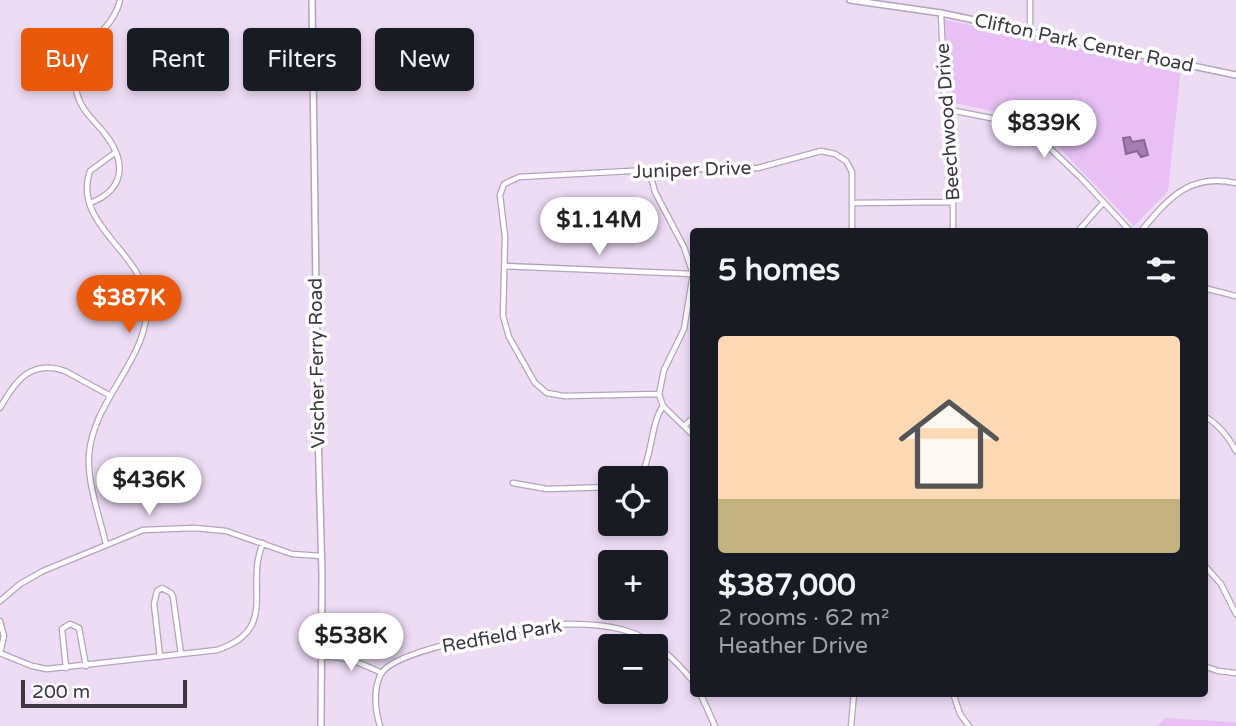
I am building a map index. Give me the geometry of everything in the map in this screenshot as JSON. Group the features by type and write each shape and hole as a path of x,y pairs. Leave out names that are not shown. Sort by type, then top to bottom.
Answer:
{"street":[{"path":"90,203 106,194 119,178 120,162 107,136 84,109 77,94 75,76 83,53 111,22 120,0"},
{"name":"Vischer Ferry Road","path":"313,0 321,726"},
{"name":"Clifton Park Center Road","path":"850,0 883,2 941,13 1236,75"},
{"path":"1030,0 1030,31"},
{"name":"Beechwood Drive","path":"941,13 953,228"},
{"path":"946,109 1023,126 1034,133 1127,228"},
{"name":"Juniper Drive","path":"505,266 500,195 504,184 519,177 649,170 758,168 821,150 846,161 852,172 852,228"},
{"path":"107,544 96,503 89,454 96,426 109,395 144,334 146,300 135,269 96,219 90,203 90,171 116,152"},
{"path":"649,170 655,192 684,247 690,265"},
{"path":"1144,228 1173,196 1186,188 1209,180 1236,183"},
{"path":"853,203 953,202"},
{"path":"1081,228 1104,203"},
{"path":"659,394 564,396 547,393 535,383 509,337 503,316 505,266 690,274"},
{"path":"1208,289 1236,296"},
{"path":"690,292 684,329 664,370 659,394 663,406 690,432"},
{"path":"0,408 19,378 41,368 58,368 109,395"},
{"path":"647,466 657,418 663,406"},
{"path":"1208,418 1229,438 1236,451"},
{"path":"684,426 690,421"},
{"path":"513,483 547,489 598,487"},
{"path":"0,601 20,584 43,571 144,530 171,528 226,531 292,554 321,556"},
{"path":"0,621 4,636 0,653 32,666 66,668 217,650 231,645 252,626 258,598 256,563 263,543"},
{"path":"1208,569 1221,584 1236,614"},
{"path":"160,657 154,604 157,591 162,589 173,597 181,654"},
{"path":"66,668 62,629 70,624 79,628 86,666"},
{"name":"Redfield Park","path":"382,673 400,659 420,651 547,625 584,625 629,631 646,639 679,664 690,677"},
{"path":"322,657 352,660 382,673 375,706 380,726"},
{"path":"1208,667 1236,673"},
{"path":"702,697 715,726"},
{"path":"851,726 854,697"},
{"path":"955,697 969,726"}],"shaded area":[{"path":"945,20 1181,68 1168,191 1134,226 1032,119 949,102"},
{"path":"1130,137 1132,142 1144,140 1148,155 1141,157 1137,151 1126,154 1123,138"},
{"path":"1165,718 1236,722 1236,726 1157,726"}]}
